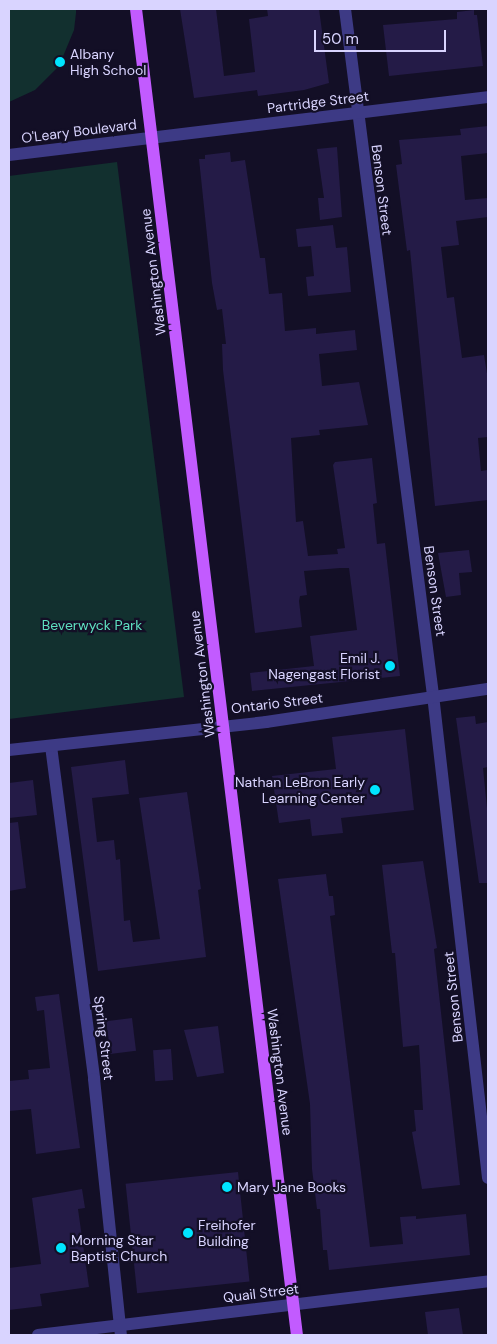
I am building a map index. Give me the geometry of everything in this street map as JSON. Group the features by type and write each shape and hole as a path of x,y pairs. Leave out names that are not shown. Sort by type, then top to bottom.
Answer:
{"main road":[{"name":"Washington Avenue","path":"136,9 297,1335"}],"street":[{"name":"Benson Street","path":"345,9 433,695 488,1178"},
{"name":"Partridge Street","path":"152,137 488,97"},
{"name":"O'Leary Boulevard","path":"9,155 152,137"},
{"name":"Ontario Street","path":"9,750 223,725 266,722 433,695 488,689"},
{"name":"Spring Street","path":"51,746 94,1079 121,1330"},
{"name":"Quail Street","path":"38,1335 121,1330 294,1305 488,1281"}],"green space":[{"path":"9,9 76,9 76,13 74,30 59,66 35,90 9,102"},
{"name":"Beverwyck Park","path":"117,162 184,697 9,719 9,176"}],"building":[{"path":"180,9 216,9 224,76 255,72 249,19 268,16 267,9 319,9 329,83 304,90 258,96 257,90 194,98"},
{"path":"474,10 474,15 477,15 483,66 389,76 383,25 457,19 457,12"},
{"path":"488,126 488,153 461,156 465,200 488,198 488,217 456,221 459,245 441,247 447,298 454,297 462,358 484,355 488,380 488,437 478,438 481,471 488,470 488,500 435,506 410,250 407,251 396,165 402,164 399,140 461,135 460,129"},
{"path":"337,147 342,217 320,220 318,198 324,198 317,149"},
{"path":"230,152 231,162 245,160 260,258 265,258 269,294 282,293 285,331 316,328 316,334 355,330 357,350 319,354 322,386 359,382 368,425 319,430 320,435 291,438 296,522 303,521 308,556 338,554 337,549 345,548 333,465 335,462 372,458 377,503 373,504 377,544 385,543 400,676 252,691 250,673 314,666 310,636 357,630 349,568 340,568 304,571 307,595 300,596 299,601 302,627 255,633 223,370 222,344 226,344 222,309 217,310 212,283 199,159 205,159 205,155"},
{"path":"333,225 336,248 347,247 351,292 308,296 306,277 314,276 311,246 298,247 296,229"},
{"path":"469,550 472,572 459,573 461,595 446,597 438,553"},
{"path":"475,716 476,724 488,722 488,767 483,768 488,818 488,883 479,883 456,718"},
{"name":"Nathan LeBron Early Learning Center","path":"405,729 414,810 341,818 343,833 312,836 310,819 279,823 272,776 336,769 332,737"},
{"path":"125,760 129,794 92,798 97,842 114,840 116,860 120,859 124,921 130,920 133,942 160,939 139,798 187,792 201,889 198,890 206,957 98,971 71,767"},
{"path":"33,780 37,815 9,818 9,783"},
{"path":"18,822 26,888 9,891 9,823"},
{"path":"423,861 437,948 434,949 460,1185 422,1189 412,1132 416,1131 414,1110 423,1110 419,1045 403,1047 395,953 392,953 382,865"},
{"path":"326,874 329,896 333,896 335,915 330,916 370,1247 403,1244 400,1217 416,1216 416,1219 466,1214 470,1255 329,1270 327,1250 323,1250 320,1209 317,1209 312,1169 310,1104 278,879"},
{"path":"59,994 80,1148 36,1154 31,1109 9,1111 9,1081 29,1079 28,1070 50,1068 44,1010 37,1011 35,997"},
{"path":"132,1018 136,1051 110,1054 106,1021"},
{"path":"218,1026 224,1073 197,1077 184,1030"},
{"path":"171,1049 173,1080 155,1081 153,1050"},
{"name":"Freihofer Building","path":"238,1172 249,1281 137,1293 126,1184"},
{"name":"Morning Star Baptist Church","path":"82,1189 85,1208 78,1209 89,1287 40,1294 42,1306 9,1310 9,1268 41,1264 32,1198"},
{"path":"459,1308 463,1335 428,1335 425,1312"}],"place":[{"name":"Albany High School","path":"60,62"},
{"name":"Emil J. Nagengast Florist","path":"390,666"},
{"name":"Nathan LeBron Early Learning Center","path":"375,790"},
{"name":"Mary Jane Books","path":"227,1187"},
{"name":"Freihofer Building","path":"188,1233"},
{"name":"Morning Star Baptist Church","path":"61,1248"}]}
